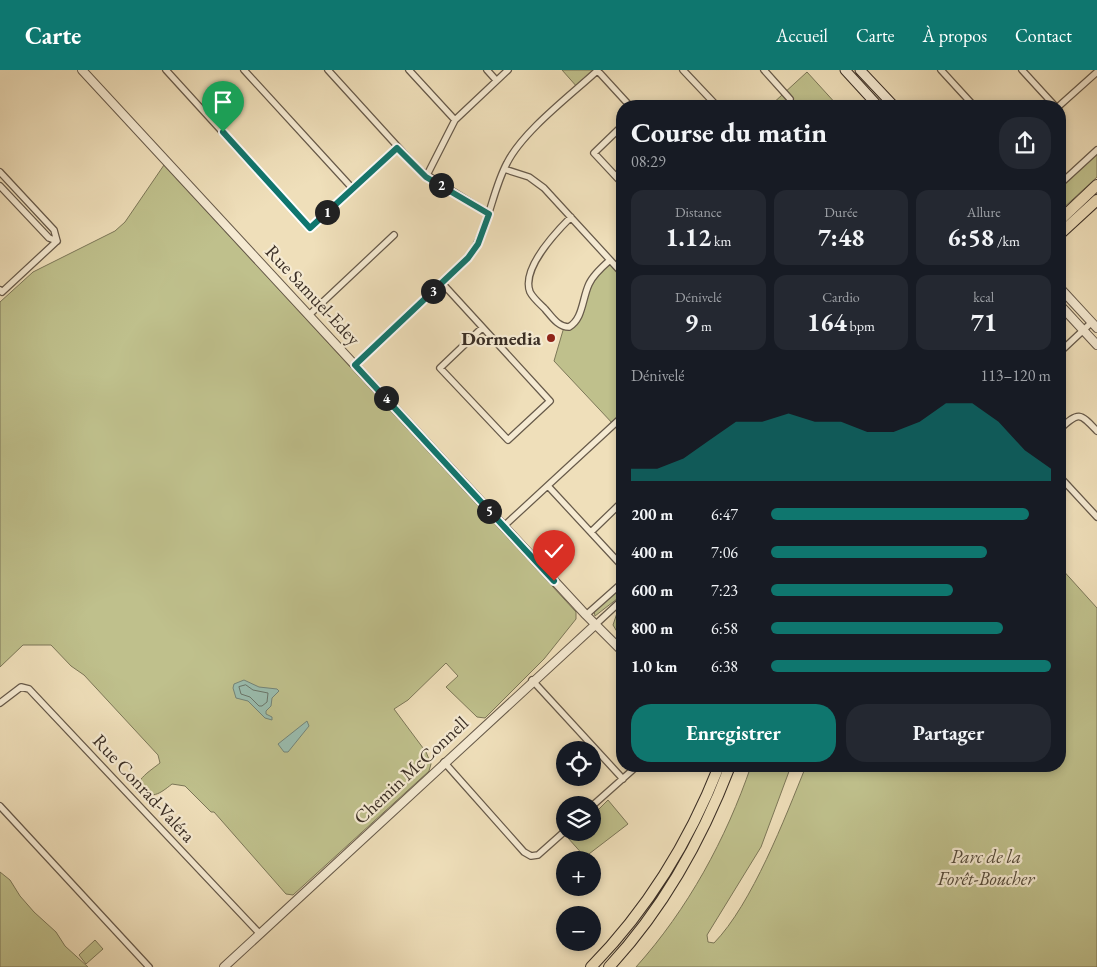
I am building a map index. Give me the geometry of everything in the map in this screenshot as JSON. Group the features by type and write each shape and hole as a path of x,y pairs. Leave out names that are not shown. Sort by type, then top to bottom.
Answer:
{"highway":[{"path":"1066,214 1097,185"},
{"path":"1066,228 1097,200"},
{"path":"590,967 636,916 668,870 698,816 716,772"},
{"path":"609,967 646,921 678,874 708,819 728,772"}],"main road":[{"path":"845,70 872,100"},
{"path":"860,70 888,100"}],"street":[{"name":"Rue Samuel-Edey","path":"82,70 595,625 616,645"},
{"path":"166,70 310,228 397,148"},
{"path":"244,70 353,188"},
{"path":"328,70 397,148 426,177 489,214"},
{"path":"409,70 455,120"},
{"path":"487,70 496,80"},
{"path":"426,177 455,120 508,70"},
{"path":"355,365 473,251 489,214 504,168 522,141 597,70 624,100"},
{"path":"683,70 711,100"},
{"path":"764,70 790,99"},
{"path":"941,70 968,100"},
{"path":"1022,70 1051,100"},
{"path":"1064,100 1097,72"},
{"path":"616,132 594,153 616,177"},
{"path":"1066,178 1097,150"},
{"path":"504,168 536,181 616,266"},
{"path":"0,172 54,230 57,241"},
{"path":"0,186 49,238 57,241"},
{"path":"571,217 548,240 529,276 530,294 560,326 569,328 578,319 589,283 610,260"},
{"path":"309,315 394,235"},
{"path":"1,291 57,241"},
{"path":"442,283 550,401 508,440 440,368 482,328"},
{"path":"1066,295 1094,325 1084,330 1066,346"},
{"path":"1066,311 1097,345"},
{"path":"1066,423 1072,417 1079,415 1085,418 1097,431"},
{"path":"504,526 616,423"},
{"path":"1066,483 1097,517"},
{"path":"548,486 592,531 616,559"},
{"path":"592,531 616,508"},
{"path":"586,615 616,588"},
{"name":"Chemin McConnell","path":"224,967 532,680 616,606"},
{"path":"532,680 616,770"},
{"name":"Rue Conrad-Valéra","path":"0,703 21,687 29,689 260,934"},
{"path":"444,762 524,852 532,856 538,855 556,839"},
{"path":"617,772 623,778"},
{"path":"601,798 630,772"},
{"path":"0,806 149,967"}],"green space":[{"path":"562,70 598,70 578,88"},
{"path":"807,72 833,100 777,100"},
{"path":"1097,153 1097,177 1066,205 1066,181"},
{"path":"164,165 576,612 576,619 544,659 485,718 477,717 446,687 458,676 446,663 408,700 394,709 426,752 431,764 429,771 293,895 286,894 214,812 211,812 185,786 172,784 159,793 152,795 136,792 141,779 160,763 158,755 84,675 71,666 51,645 23,645 0,667 0,302 33,272 115,231 125,222"},
{"path":"610,260 616,266 616,423 614,425 554,361 564,327 574,325 589,283"},
{"name":"Parc de la Forêt-Boucher","path":"1066,574 1097,608 1097,967 636,967 655,945 704,872 730,820 749,772 789,772 761,847 707,935 708,942 714,943 728,926 754,884 778,835 804,772 1066,772"},
{"path":"616,591 616,600 595,616 594,611"},
{"path":"616,616 616,630 613,625"},
{"path":"608,800 628,824 593,851 580,851 571,841 601,841 601,807"},
{"path":"0,872 10,880 20,896 34,912 56,932 65,946 88,967 0,967"},
{"path":"95,940 103,949 86,964 79,955"}],"water":[{"path":"244,680 259,687 277,689 279,691 272,698 271,706 266,711 266,714 272,717 272,720 265,718 248,701 236,698 233,688 234,684"},
{"path":"307,721 309,726 288,752 284,752 278,744"}],"place":[{"name":"Dormedia","path":"551,338"}],"route":[{"path":"223,132 310,228 397,148 426,177 489,214 478,244 468,258 355,365 554,581"}]}
